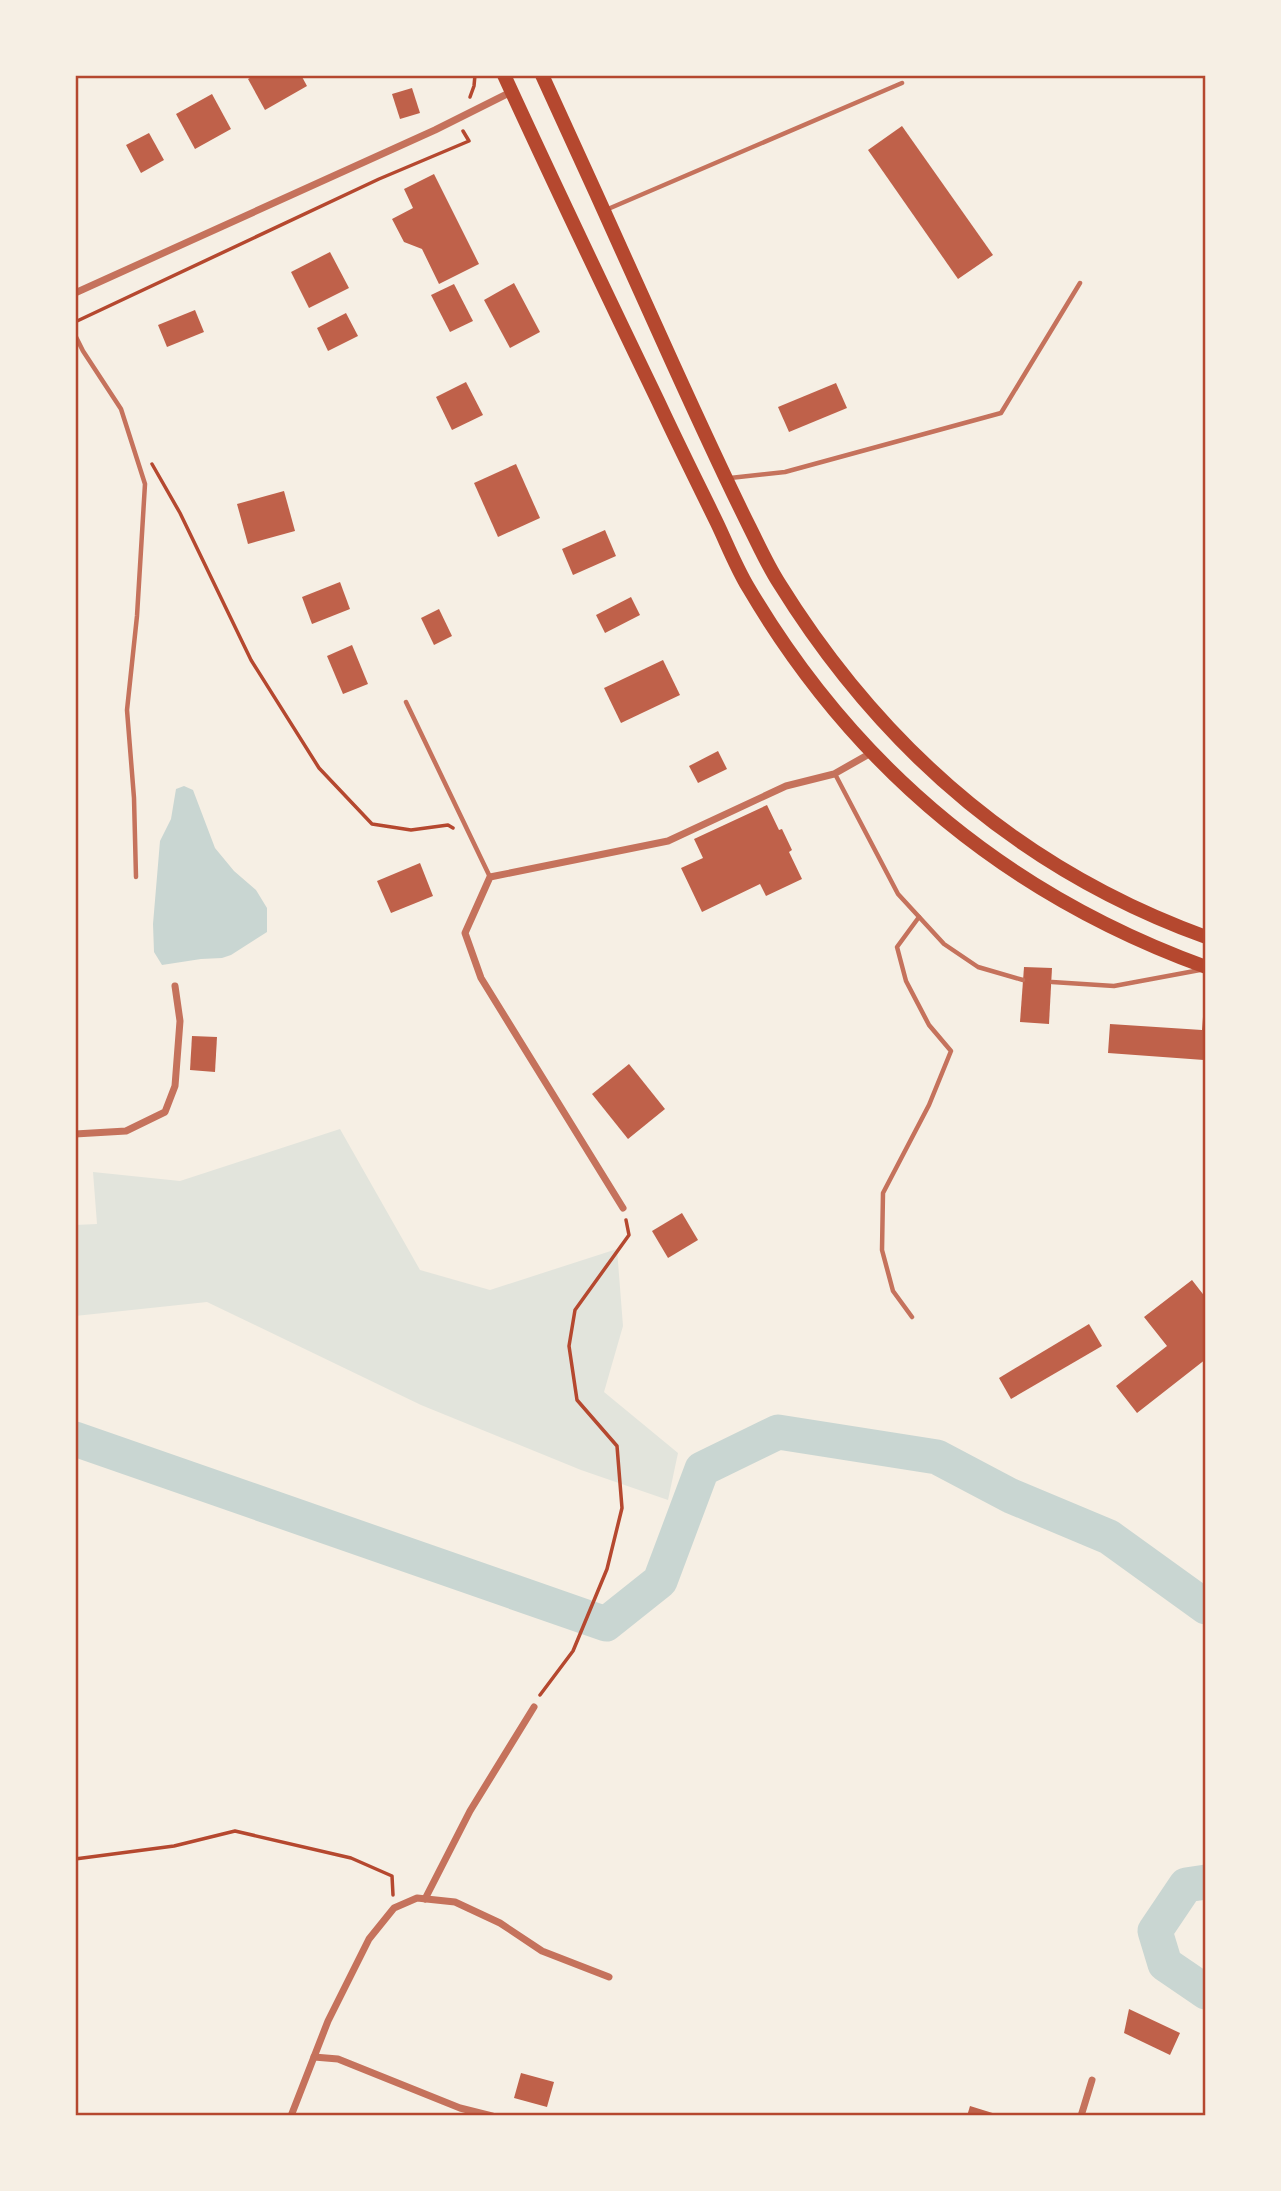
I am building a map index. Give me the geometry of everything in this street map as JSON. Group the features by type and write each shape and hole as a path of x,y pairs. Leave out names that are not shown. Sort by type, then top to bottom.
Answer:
{"highway":[{"path":"504,75 747,586 814,686 871,753 955,828 1000,863 1047,893 1154,948 1206,968"},
{"path":"542,75 726,478 777,581 837,668 878,717 936,775 1017,841 1066,872 1157,919 1206,937"}],"street":[{"path":"75,293 435,130 511,92"},
{"path":"623,1208 481,978 465,933 491,877 668,841 786,786 834,774 871,753"},
{"path":"75,1134 126,1131 165,1112 175,1086 180,1021 175,986"},
{"path":"425,1899 470,1811 534,1707"},
{"path":"291,2116 328,2021 369,1939 394,1908 417,1898 455,1902 500,1923 542,1951 609,1978"},
{"path":"314,2057 338,2059 460,2108 492,2116"},
{"path":"1081,2116 1092,2080"}],"lane":[{"path":"604,211 902,83"},
{"path":"726,478 785,472 1001,413 1080,283"},
{"path":"75,335 121,409 145,484 137,616 127,709 134,798 136,877"},
{"path":"406,702 491,877"},
{"path":"834,774 898,894 919,917 944,944 978,967 1023,980"},
{"path":"912,1317 893,1291 882,1250 883,1193 929,1105 951,1051 923,1014 906,981 897,947 919,917"},
{"path":"1052,982 1114,986 1206,968"}],"path":[{"path":"75,322 379,179 469,141"},
{"path":"147,455 180,513 251,660 319,768 372,824 411,830 448,825 473,841"},
{"path":"534,1707 540,1694 573,1651 607,1569 622,1508 617,1446 577,1400 569,1346 575,1310 628,1235 623,1208"},
{"path":"75,1859 174,1846 235,1831 351,1858 392,1876 394,1908"}],"shaded area":[{"path":"184,786 193,790 215,848 234,871 256,890 267,908 267,932 222,958 162,965 154,952 153,924 160,841 171,819 176,789"},
{"path":"340,1129 420,1270 490,1290 617,1249 623,1326 604,1392 678,1453 668,1500 581,1470 421,1405 207,1302 75,1316 75,1225 97,1224 93,1172 180,1181"}],"building":[{"path":"255,75 301,75 307,86 265,110 248,79"},
{"path":"412,88 420,113 400,119 392,94"},
{"path":"212,94 231,129 195,149 176,114"},
{"path":"902,126 993,255 958,279 868,150"},
{"path":"149,133 164,160 141,173 126,145"},
{"path":"434,174 479,264 439,284 422,249 404,242 392,219 413,208 404,189"},
{"path":"330,252 349,288 309,308 291,272"},
{"path":"514,283 540,332 510,348 484,300"},
{"path":"454,284 473,321 450,332 431,295"},
{"path":"195,310 204,332 167,347 158,325"},
{"path":"346,313 358,336 328,351 317,328"},
{"path":"466,382 483,415 452,430 436,397"},
{"path":"836,383 847,408 789,432 778,407"},
{"path":"516,464 540,518 498,537 474,483"},
{"path":"284,491 295,531 248,544 237,504"},
{"path":"605,530 616,556 573,575 562,549"},
{"path":"340,582 350,609 312,624 302,597"},
{"path":"631,597 640,615 605,633 596,615"},
{"path":"439,609 452,636 434,645 421,618"},
{"path":"352,645 368,684 343,694 327,656"},
{"path":"663,660 680,695 621,723 604,688"},
{"path":"718,751 727,769 698,783 689,766"},
{"path":"767,805 792,850 789,852 802,879 766,896 760,884 702,912 681,868 703,858 694,839"},
{"path":"420,863 433,896 391,913 377,881"},
{"path":"1024,967 1052,968 1049,1024 1020,1022"},
{"path":"1203,1017 1206,1017 1204,1060 1108,1053 1110,1024 1202,1030"},
{"path":"192,1036 217,1037 215,1072 190,1070"},
{"path":"629,1064 665,1109 628,1139 592,1094"},
{"path":"682,1213 698,1240 668,1258 652,1231"},
{"path":"1192,1280 1206,1298 1206,1359 1137,1413 1116,1386 1167,1346 1144,1317"},
{"path":"1089,1324 1102,1346 1011,1399 999,1378"},
{"path":"1129,2009 1180,2033 1170,2055 1124,2033"},
{"path":"521,2073 554,2082 547,2107 514,2098"},
{"path":"970,2106 999,2115 999,2116 967,2116"}],"waterway":[{"path":"75,1439 606,1624 660,1581 702,1469 778,1432 937,1457 1011,1496 1109,1537 1206,1607"},
{"path":"1206,1882 1186,1885 1155,1931 1165,1964 1206,1992"}]}
